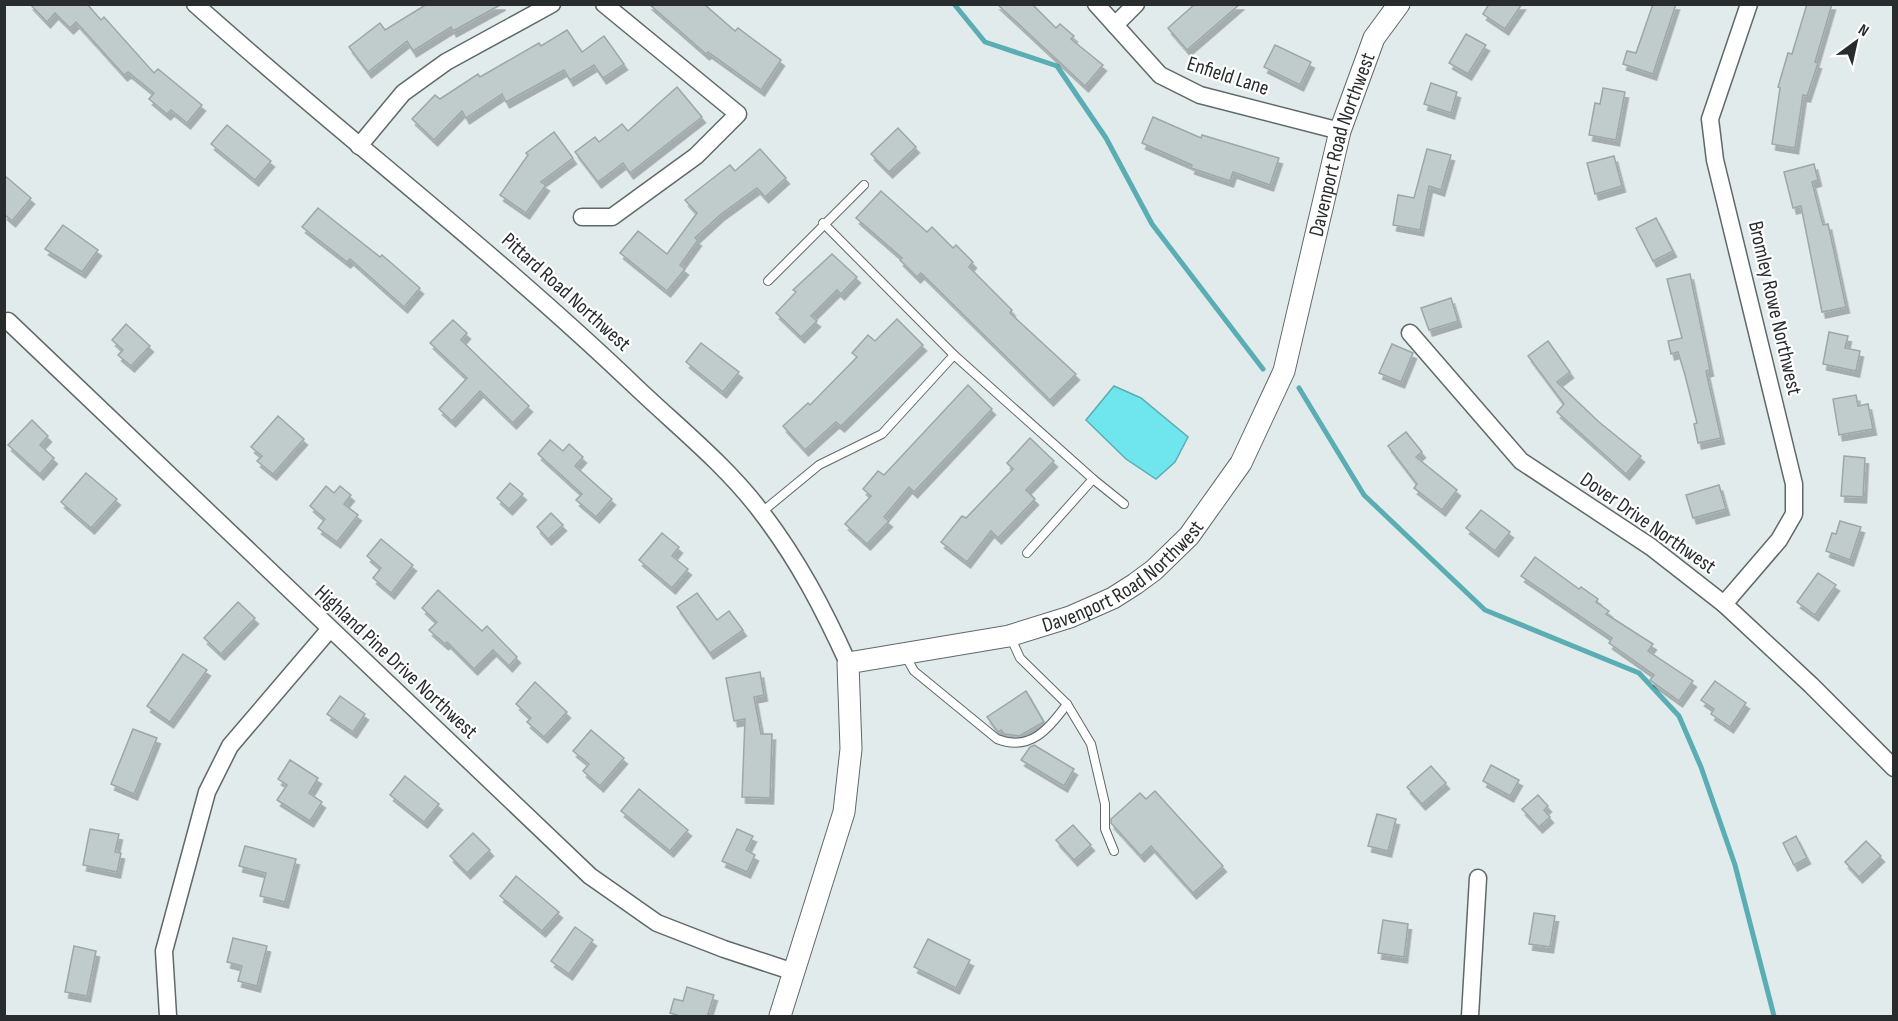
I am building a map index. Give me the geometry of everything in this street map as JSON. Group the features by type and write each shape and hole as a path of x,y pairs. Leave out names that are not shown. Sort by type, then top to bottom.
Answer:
{"street":[{"name":"Pittard Road Northwest","path":"195,4 579,332 734,481 762,512 818,596 848,663"},
{"path":"359,146 403,93 446,62 552,4"},
{"path":"582,218 612,217 696,156 738,114 604,4"},
{"name":"Enfield Lane","path":"1096,4 1160,75 1180,86 1200,95 1340,131"},
{"path":"1115,25 1136,4"},
{"name":"Davenport Road Northwest","path":"848,663 1010,636 1080,613 1135,584 1154,570 1189,536 1220,496 1249,448 1284,371 1340,131 1374,38 1399,4"},
{"name":"Bromley Rowe Northwest","path":"1724,604 1779,540 1794,514 1794,484 1715,160 1710,119 1749,4"},
{"name":"Highland Pine Drive Northwest","path":"8,321 329,630 590,876 657,922 724,949 794,972"},
{"name":"Dover Drive Northwest","path":"1410,333 1521,461 1651,547 1724,604 1811,685 1893,768"},
{"path":"168,1017 164,951 207,792 230,746 329,630"},
{"path":"780,1017 844,812 851,749 848,663"},
{"path":"1470,1017 1478,878"}],"lane":[{"path":"768,281 823,223 864,185"},
{"path":"823,223 954,355 1124,504"},
{"path":"762,512 819,465 882,434 954,355"},
{"path":"1027,553 1093,479"},
{"path":"1010,636 1020,657 1066,704 1091,744 1105,804 1105,829 1114,851"},
{"path":"904,655 914,671 997,739 1012,745 1032,739 1049,729 1066,704"}],"water":[{"path":"1114,386 1141,398 1188,437 1175,462 1156,479 1126,459 1086,420"}],"building":[{"path":"30,4 87,4 101,20 104,17 154,73 158,69 202,105 187,123 171,110 167,114 149,99 154,93 128,72 124,75 76,22 70,28 55,13 47,22"},
{"path":"427,4 502,4 453,31 451,27 413,51 407,41 368,72 349,47 380,23 385,30"},
{"path":"649,4 704,4 735,31 738,28 781,60 761,90 708,52 706,54"},
{"path":"997,4 1032,4 1056,28 1060,24 1074,36 1071,39 1103,65 1085,86"},
{"path":"1195,4 1240,4 1187,50 1168,28"},
{"path":"1489,4 1522,4 1505,29 1483,14"},
{"path":"1653,4 1676,4 1653,74 1623,64 1627,51 1636,53"},
{"path":"1807,4 1832,4 1815,62 1818,63 1807,96 1803,95 1795,148 1772,144 1780,88 1778,87 1788,53 1792,54"},
{"path":"567,30 582,52 604,36 624,64 603,78 594,65 570,80 564,70 506,102 502,94 466,118 462,111 434,140 412,119 435,95 440,99 478,74 480,77 539,43 541,46"},
{"path":"1466,34 1486,45 1468,74 1449,63"},
{"path":"1275,45 1311,62 1300,85 1264,67"},
{"path":"1431,83 1457,92 1451,113 1424,104"},
{"path":"677,87 702,117 630,173 623,163 598,182 575,152 595,137 599,142 622,124 628,131"},
{"path":"1603,88 1625,92 1616,140 1589,135 1595,103 1600,104"},
{"path":"1153,117 1201,138 1202,135 1279,158 1270,185 1233,172 1230,181 1191,168 1192,165 1142,143"},
{"path":"227,125 271,161 255,180 211,144"},
{"path":"898,128 916,147 889,172 871,154"},
{"path":"554,132 573,158 541,182 546,185 526,213 500,195 528,155 526,153"},
{"path":"760,149 786,178 765,197 757,188 720,215 695,238 698,240 680,265 685,269 667,291 620,253 638,231 667,254 697,213 685,200 730,165 735,171"},
{"path":"1427,149 1451,155 1441,190 1429,186 1420,230 1393,225 1398,195 1414,198"},
{"path":"1614,156 1622,186 1595,194 1587,163"},
{"path":"1814,164 1818,180 1812,182 1823,225 1828,224 1846,307 1822,312 1801,206 1793,208 1784,172"},
{"path":"4,175 31,198 12,221 4,214"},
{"path":"881,191 927,232 932,227 953,248 956,245 973,262 969,267 1012,310 1010,313 1076,374 1050,400 921,273 917,277 900,260 902,258 856,218"},
{"path":"318,208 380,257 382,255 420,288 404,307 350,259 347,262 302,227"},
{"path":"1656,218 1673,251 1653,261 1636,228"},
{"path":"63,225 98,250 82,272 45,249"},
{"path":"832,254 857,277 841,294 837,290 811,316 817,321 801,337 776,313 796,292 793,290"},
{"path":"1690,274 1710,370 1706,371 1721,438 1698,443 1694,424 1697,423 1685,375 1678,352 1671,354 1668,341 1682,338 1667,279"},
{"path":"1451,298 1458,321 1429,330 1421,308"},
{"path":"897,319 923,345 841,426 836,422 805,450 783,426 808,403 810,405 857,357 852,353 868,335 875,341"},
{"path":"453,320 467,333 461,340 529,406 513,423 480,391 452,421 439,409 467,378 430,343"},
{"path":"126,324 150,346 131,366 118,355 123,350 112,340"},
{"path":"1829,332 1848,336 1845,348 1860,351 1856,371 1823,364"},
{"path":"1548,341 1570,372 1557,382 1599,422 1641,456 1626,474 1557,412 1564,404 1528,356"},
{"path":"701,343 739,372 723,392 686,362"},
{"path":"1392,344 1413,353 1401,382 1379,373"},
{"path":"968,385 992,409 914,492 909,487 884,517 889,521 867,544 845,524 871,496 863,489 878,471 884,475"},
{"path":"1856,395 1858,406 1868,404 1873,429 1839,435 1833,399"},
{"path":"278,416 304,439 273,474 257,461 262,456 251,447"},
{"path":"32,420 48,436 40,445 54,458 40,474 8,445"},
{"path":"1406,432 1422,452 1416,457 1457,490 1442,510 1414,488 1417,484 1388,446"},
{"path":"1030,438 1054,461 1026,490 1035,499 998,538 991,531 967,562 941,542 962,516 966,518 1013,469 1007,463"},
{"path":"550,440 563,451 569,444 583,457 575,466 612,499 596,517 576,500 582,494 538,454"},
{"path":"1844,456 1865,458 1863,497 1841,496"},
{"path":"86,473 117,499 91,528 61,502"},
{"path":"510,483 523,494 509,509 497,498"},
{"path":"1719,485 1726,509 1693,518 1686,495"},
{"path":"326,486 334,493 340,486 351,495 344,504 358,515 337,542 318,528 325,519 310,506"},
{"path":"1481,510 1510,532 1495,551 1466,528"},
{"path":"551,513 563,525 548,539 537,527"},
{"path":"1840,521 1861,527 1850,560 1826,551 1832,533 1836,534"},
{"path":"662,533 679,547 672,556 688,569 672,588 639,560"},
{"path":"381,539 413,565 391,593 373,578 381,568 367,556"},
{"path":"1535,557 1579,589 1581,587 1598,599 1596,602 1609,611 1606,614 1653,644 1648,651 1693,681 1679,701 1650,680 1654,675 1609,643 1612,638 1521,576"},
{"path":"1818,573 1836,585 1815,615 1797,602"},
{"path":"438,590 482,631 487,626 517,657 509,666 493,650 474,669 447,642 445,644 429,630 437,622 422,608"},
{"path":"697,593 717,620 729,611 743,630 710,653 677,607"},
{"path":"238,602 255,618 221,654 204,638"},
{"path":"183,654 207,670 170,722 147,706"},
{"path":"760,672 764,695 754,697 761,734 772,734 770,798 742,797 745,719 734,721 726,678"},
{"path":"1715,681 1746,703 1730,727 1711,714 1714,709 1701,700"},
{"path":"535,682 567,712 544,737 527,722 531,718 516,704"},
{"path":"1026,691 1044,722 1019,736 1004,734 1001,730 998,732 987,717"},
{"path":"340,696 365,714 353,732 327,714"},
{"path":"133,729 157,738 134,794 111,784"},
{"path":"591,730 624,758 600,786 583,771 589,764 573,751"},
{"path":"1034,745 1074,769 1064,786 1021,760"},
{"path":"290,760 318,778 309,793 322,802 310,821 277,800 287,785 278,779"},
{"path":"1491,765 1519,780 1510,796 1483,781"},
{"path":"1431,766 1446,783 1422,804 1407,787"},
{"path":"405,776 439,804 424,822 390,795"},
{"path":"639,789 688,830 670,851 621,811"},
{"path":"1155,791 1223,866 1193,893 1151,846 1141,856 1111,823 1111,819 1140,793 1146,799"},
{"path":"1538,795 1548,806 1544,810 1550,817 1539,827 1522,809"},
{"path":"1377,814 1396,819 1388,851 1368,846"},
{"path":"1073,825 1091,845 1074,860 1056,840"},
{"path":"90,829 119,834 115,852 121,853 117,872 83,865"},
{"path":"737,829 753,836 746,850 755,855 747,872 722,861"},
{"path":"473,833 490,850 467,873 450,856"},
{"path":"1796,836 1807,858 1794,865 1783,843"},
{"path":"1866,841 1881,856 1859,877 1845,862"},
{"path":"245,846 296,859 285,902 260,896 266,873 239,866"},
{"path":"516,876 559,912 542,931 500,896"},
{"path":"1534,913 1555,916 1550,947 1529,944"},
{"path":"1383,920 1408,924 1404,957 1378,953"},
{"path":"575,927 593,940 569,974 551,961"},
{"path":"233,938 267,946 257,986 238,981 242,966 227,962"},
{"path":"928,939 970,960 956,988 914,967"},
{"path":"74,946 96,951 87,996 65,992"},
{"path":"687,987 714,995 707,1017 683,1017 670,1013 674,999 683,1001"}],"waterway":[{"path":"954,4 985,42 1057,66 1106,138 1152,224 1263,369"},
{"path":"1299,388 1364,495 1485,610 1639,673 1679,716 1701,767 1735,865 1774,1016"}]}
